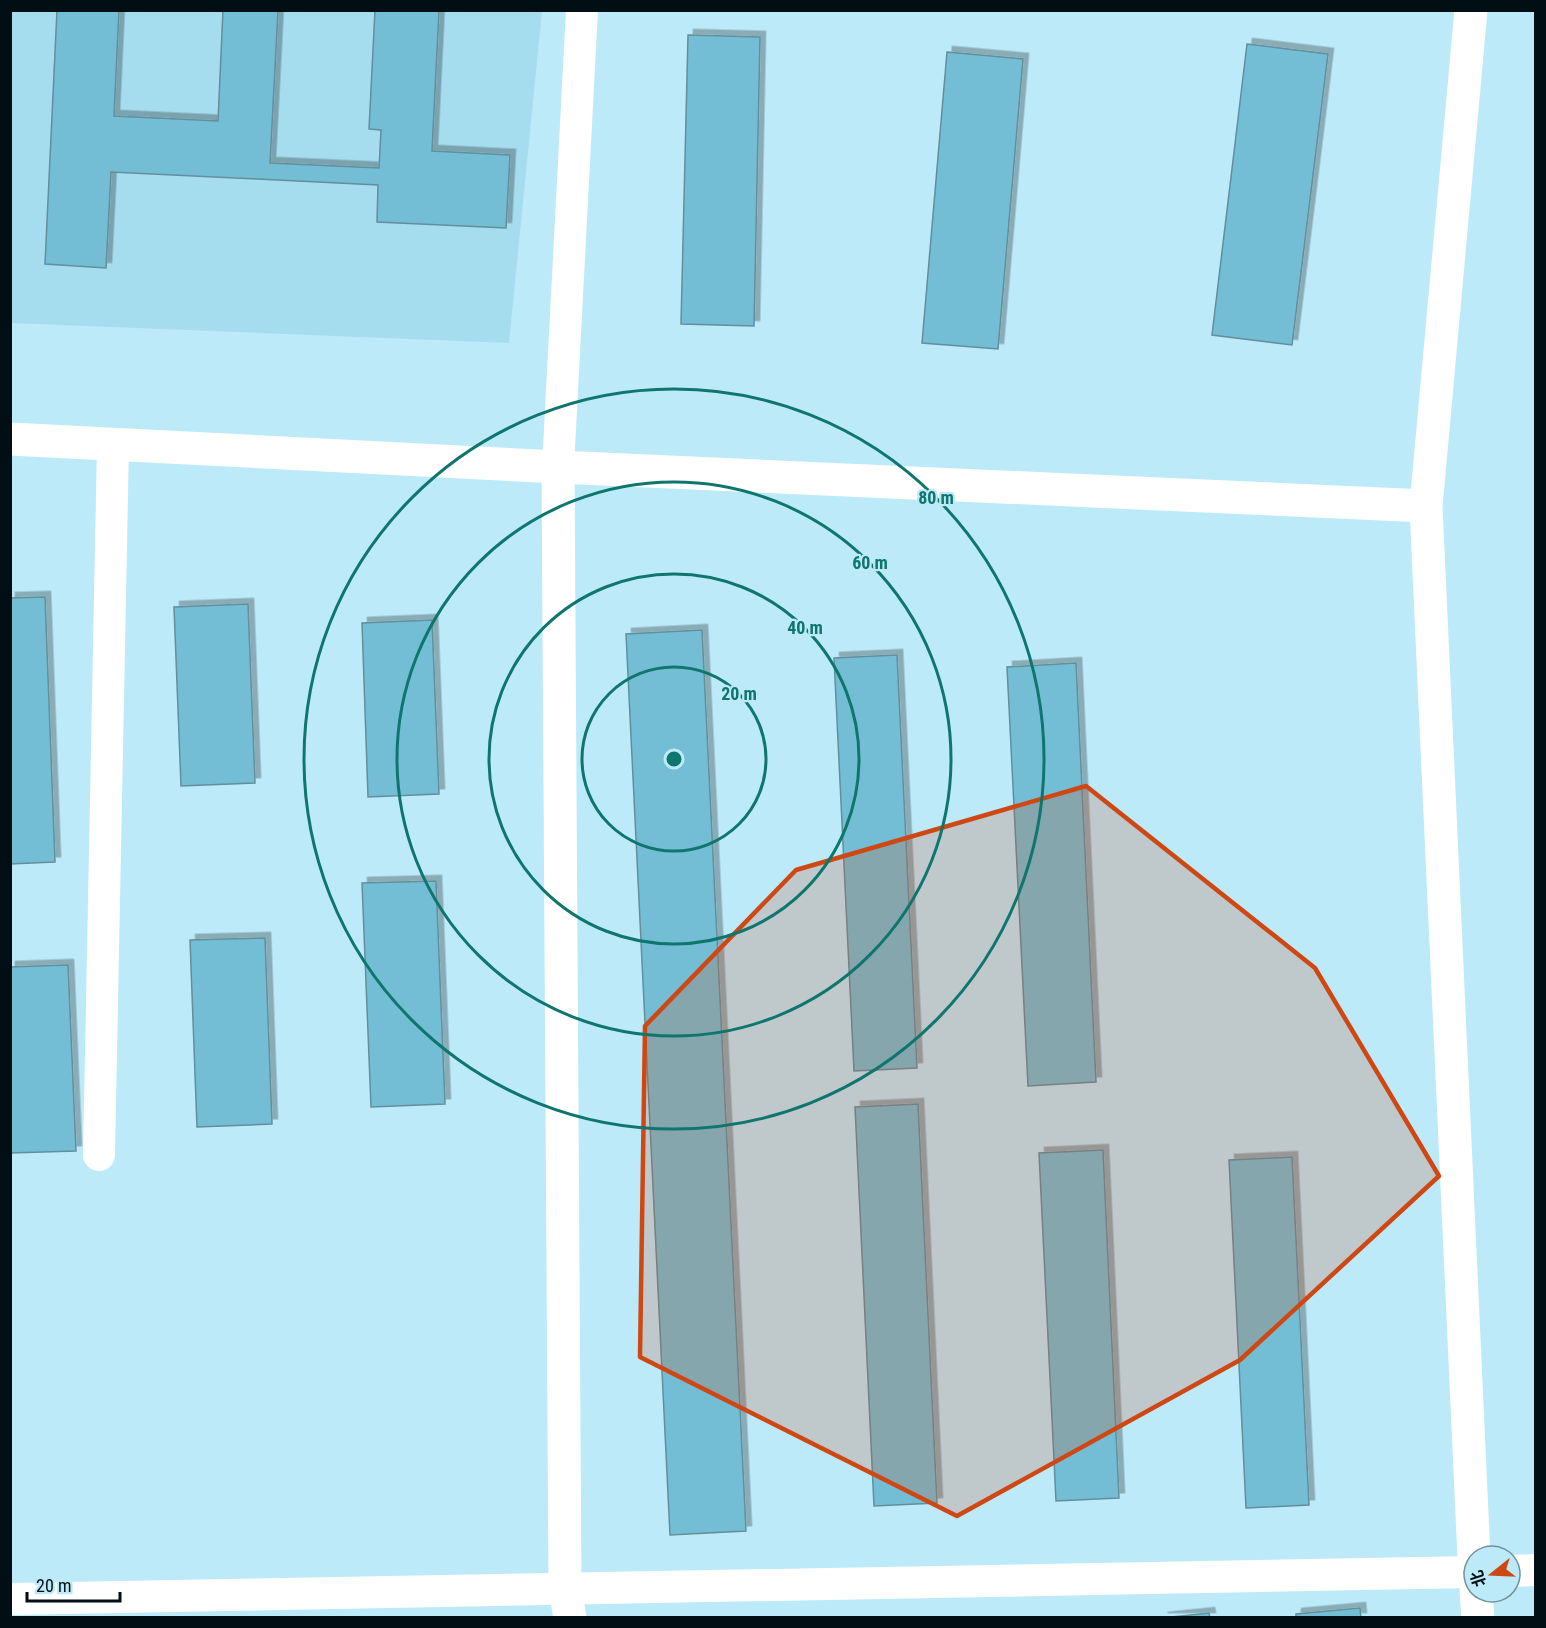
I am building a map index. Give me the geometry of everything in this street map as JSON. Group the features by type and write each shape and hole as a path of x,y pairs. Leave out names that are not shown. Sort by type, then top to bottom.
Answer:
{"street":[{"path":"568,1603 558,467 582,10"},
{"path":"1471,10 1426,506 1473,1544"},
{"path":"10,439 558,467 1426,506"},
{"path":"99,1155 114,444"},
{"path":"10,1599 568,1603 1462,1572"}],"highlighted area":[{"path":"1086,786 1315,968 1439,1176 1240,1360 957,1516 640,1357 645,1026 796,870"}],"shaded area":[{"path":"11,11 542,11 509,343 11,323"}],"building":[{"path":"57,10 119,10 114,116 218,121 223,10 278,10 270,163 379,168 381,130 369,129 375,10 439,10 432,151 510,155 506,228 377,222 378,185 111,172 106,268 45,264"},
{"path":"688,35 760,37 754,326 681,324"},
{"path":"1247,44 1328,54 1292,345 1212,335"},
{"path":"947,52 1023,59 998,349 922,343"},
{"path":"45,597 55,862 10,864 10,598"},
{"path":"248,604 255,783 181,786 174,607"},
{"path":"432,620 439,794 368,797 362,623"},
{"path":"702,630 746,1531 670,1535 626,634"},
{"path":"897,655 917,1068 854,1071 834,658"},
{"path":"1076,663 1096,1082 1028,1086 1007,667"},
{"path":"436,881 445,1104 371,1107 362,883"},
{"path":"265,938 272,1124 197,1127 190,940"},
{"path":"68,965 76,1151 10,1153 10,967"},
{"path":"918,1104 937,1503 874,1506 855,1107"},
{"path":"1103,1150 1119,1498 1056,1501 1039,1153"},
{"path":"1292,1157 1309,1505 1246,1508 1229,1160"},
{"path":"1360,1608 1361,1618 1296,1618 1296,1614"},
{"path":"1209,1613 1210,1618 1162,1618"}]}
